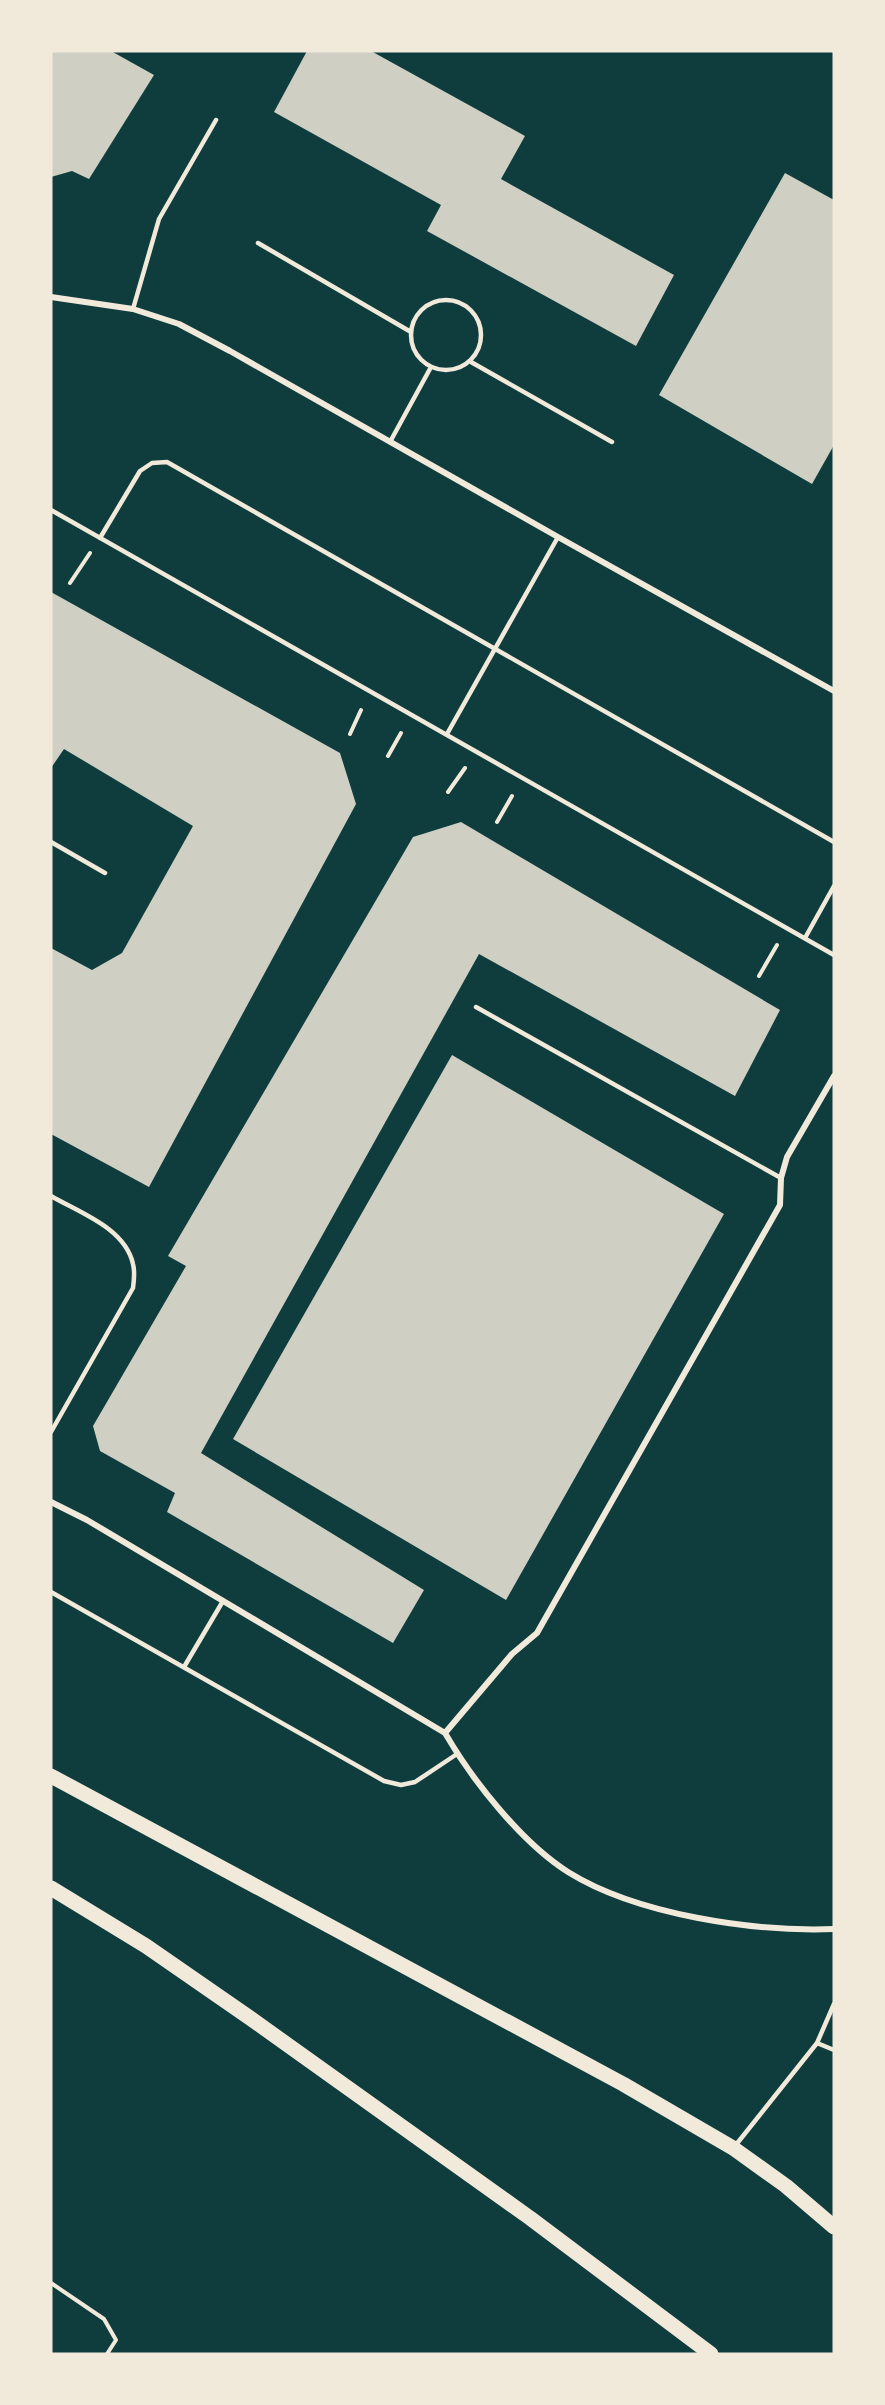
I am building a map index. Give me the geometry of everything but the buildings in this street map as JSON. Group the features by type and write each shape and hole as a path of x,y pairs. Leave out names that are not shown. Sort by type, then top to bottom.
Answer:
{"main road":[{"path":"51,1776 623,2084 733,2148 786,2186 834,2227"},
{"path":"51,1888 146,1946 250,2018 530,2218 711,2354"}],"street":[{"path":"51,297 133,309 178,324 230,351 834,691"},
{"path":"445,1733 512,1654 537,1633 780,1205 781,1178 787,1157 834,1076"},
{"path":"51,1502 87,1520 445,1733 457,1754 508,1817 539,1850 568,1872 606,1892 642,1904 725,1921 766,1926 834,1929"}],"lane":[{"path":"133,309 159,219 216,120"},
{"path":"258,243 411,332"},
{"path":"445,299 459,302 471,309 482,334 477,355 471,362 447,370 431,367 422,360 414,349 411,332 413,322 421,310 432,302 445,299"},
{"path":"471,362 612,442"},
{"path":"390,442 431,367"},
{"path":"100,538 140,471 152,463 167,462 834,842"},
{"path":"51,510 834,955"},
{"path":"447,734 558,537"},
{"path":"51,842 105,873"},
{"path":"805,938 834,886"},
{"path":"476,1007 781,1178"},
{"path":"51,1196 114,1233 128,1248 134,1266 133,1288 51,1432"},
{"path":"51,1592 384,1781 401,1785 415,1782 457,1754"},
{"path":"184,1667 223,1601"},
{"path":"733,2148 818,2043 834,2004"},
{"path":"818,2043 834,2050"}],"path":[{"path":"70,583 100,538"},
{"path":"388,756 403,728"},
{"path":"448,792 467,766"},
{"path":"497,822 522,777"},
{"path":"759,976 787,928"},
{"path":"51,2283 105,2319 116,2340 107,2354"}]}
